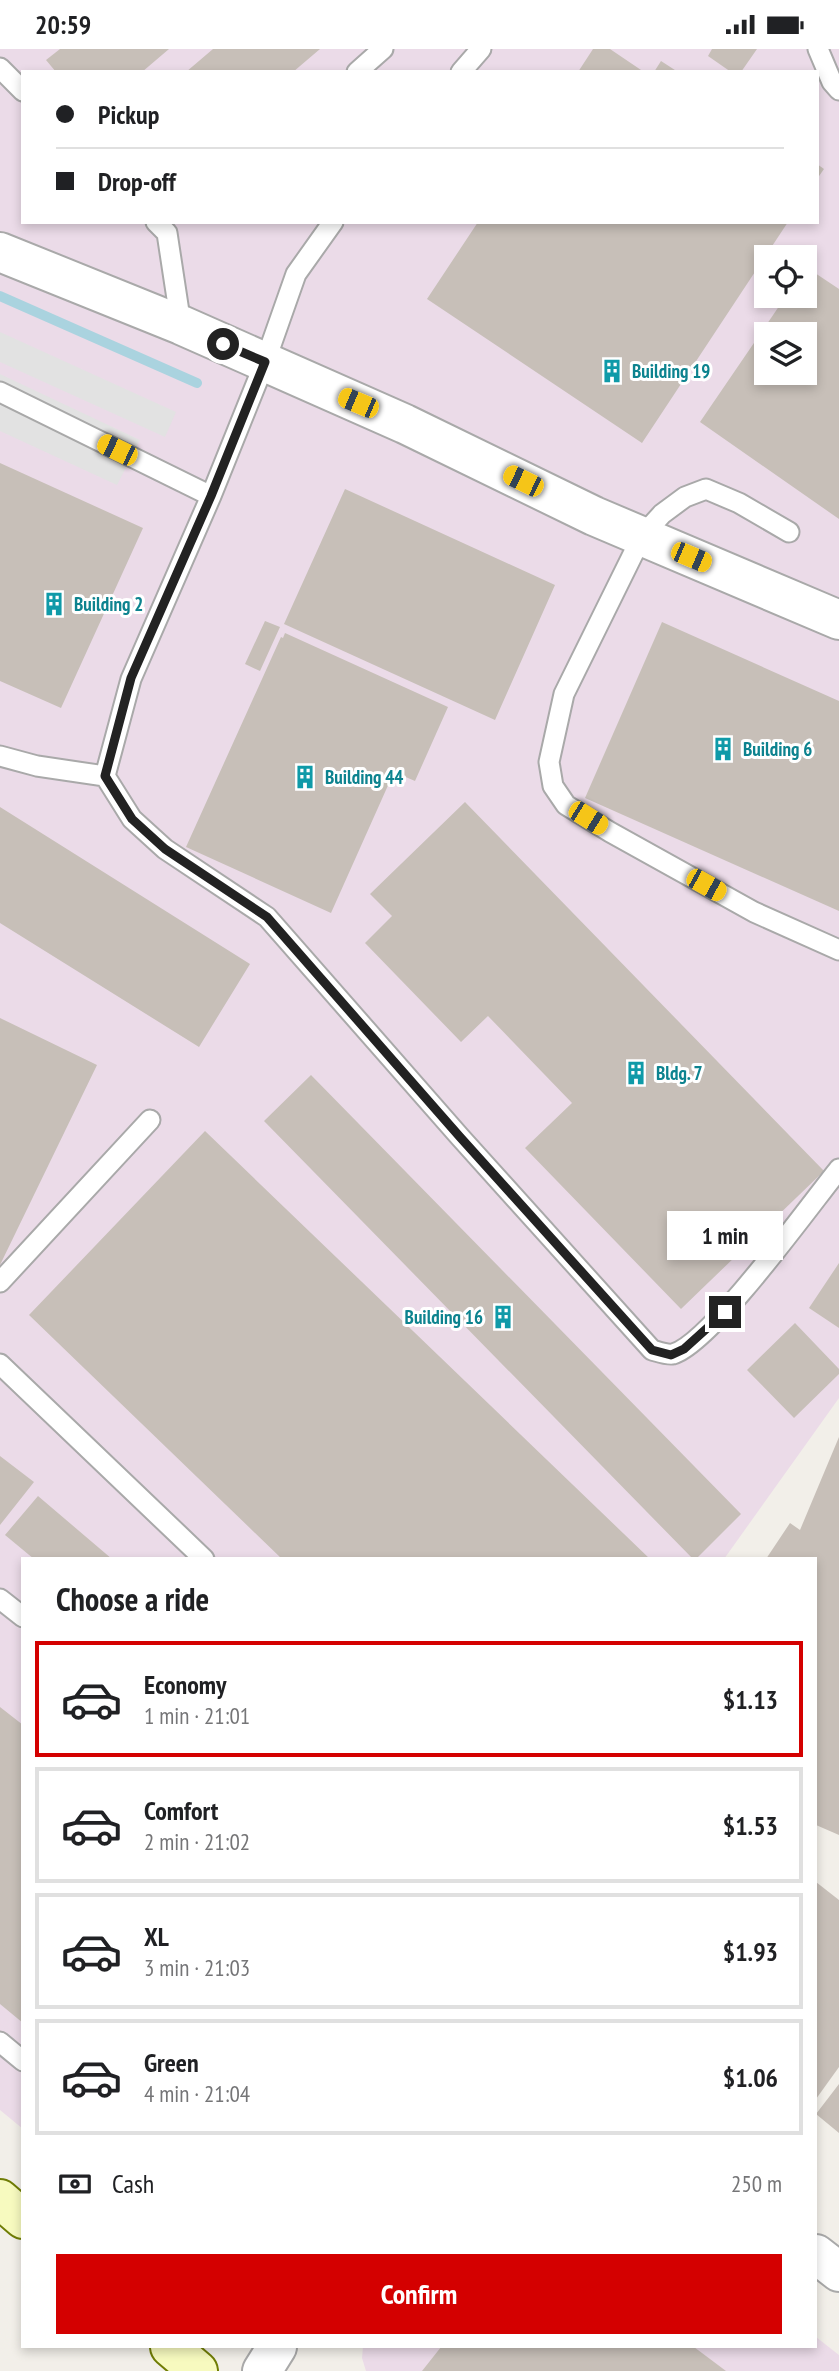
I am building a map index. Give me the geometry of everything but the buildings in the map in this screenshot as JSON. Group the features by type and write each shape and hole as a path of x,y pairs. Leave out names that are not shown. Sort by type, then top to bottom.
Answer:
{"main road":[{"path":"0,2199 21,2217"},
{"path":"171,2348 198,2371"}],"street":[{"path":"0,252 181,325 405,424 594,516 839,620"},
{"path":"817,2255 839,2272"},
{"path":"262,2371 276,2348"}],"lane":[{"path":"359,70 383,49"},
{"path":"463,70 481,49"},
{"path":"818,49 832,82 839,90"},
{"path":"0,68 21,89"},
{"path":"332,224 296,274 265,362 211,496 131,678 105,776 132,819 165,849 267,917 652,1350 671,1355 684,1349 725,1312 839,1169"},
{"path":"167,226 181,325"},
{"path":"0,392 211,496"},
{"path":"789,533 739,503 706,489 685,497 662,513 642,536 564,694 550,762 553,786 566,805 754,912 839,950"},
{"path":"0,756 37,766 105,776"},
{"path":"0,1282 150,1120"},
{"path":"0,1364 202,1557"},
{"path":"0,1599 21,1615"},
{"path":"0,2042 21,2059"}],"shaded area":[{"path":"0,49 839,49 839,1398 725,1557 21,1557 21,2127 0,2110"},
{"path":"0,332 176,412 165,437 0,362"},
{"path":"0,374 140,440 117,485 0,431"},
{"path":"817,2338 839,2355 839,2371 366,2371 362,2358 363,2348 817,2348"}],"waterway":[{"path":"0,296 197,383"}],"place":[{"name":"Building 19","path":"612,371"},
{"name":"Building 2","path":"54,604"},
{"name":"Building 6","path":"723,749"},
{"name":"Building 44","path":"305,777"},
{"name":"Bldg. 7","path":"636,1073"},
{"name":"Building 16","path":"503,1317"}],"route":[{"path":"223,344 265,362 211,496 131,678 105,776 132,819 165,849 267,917 652,1350 671,1355 684,1349 725,1312"}]}
